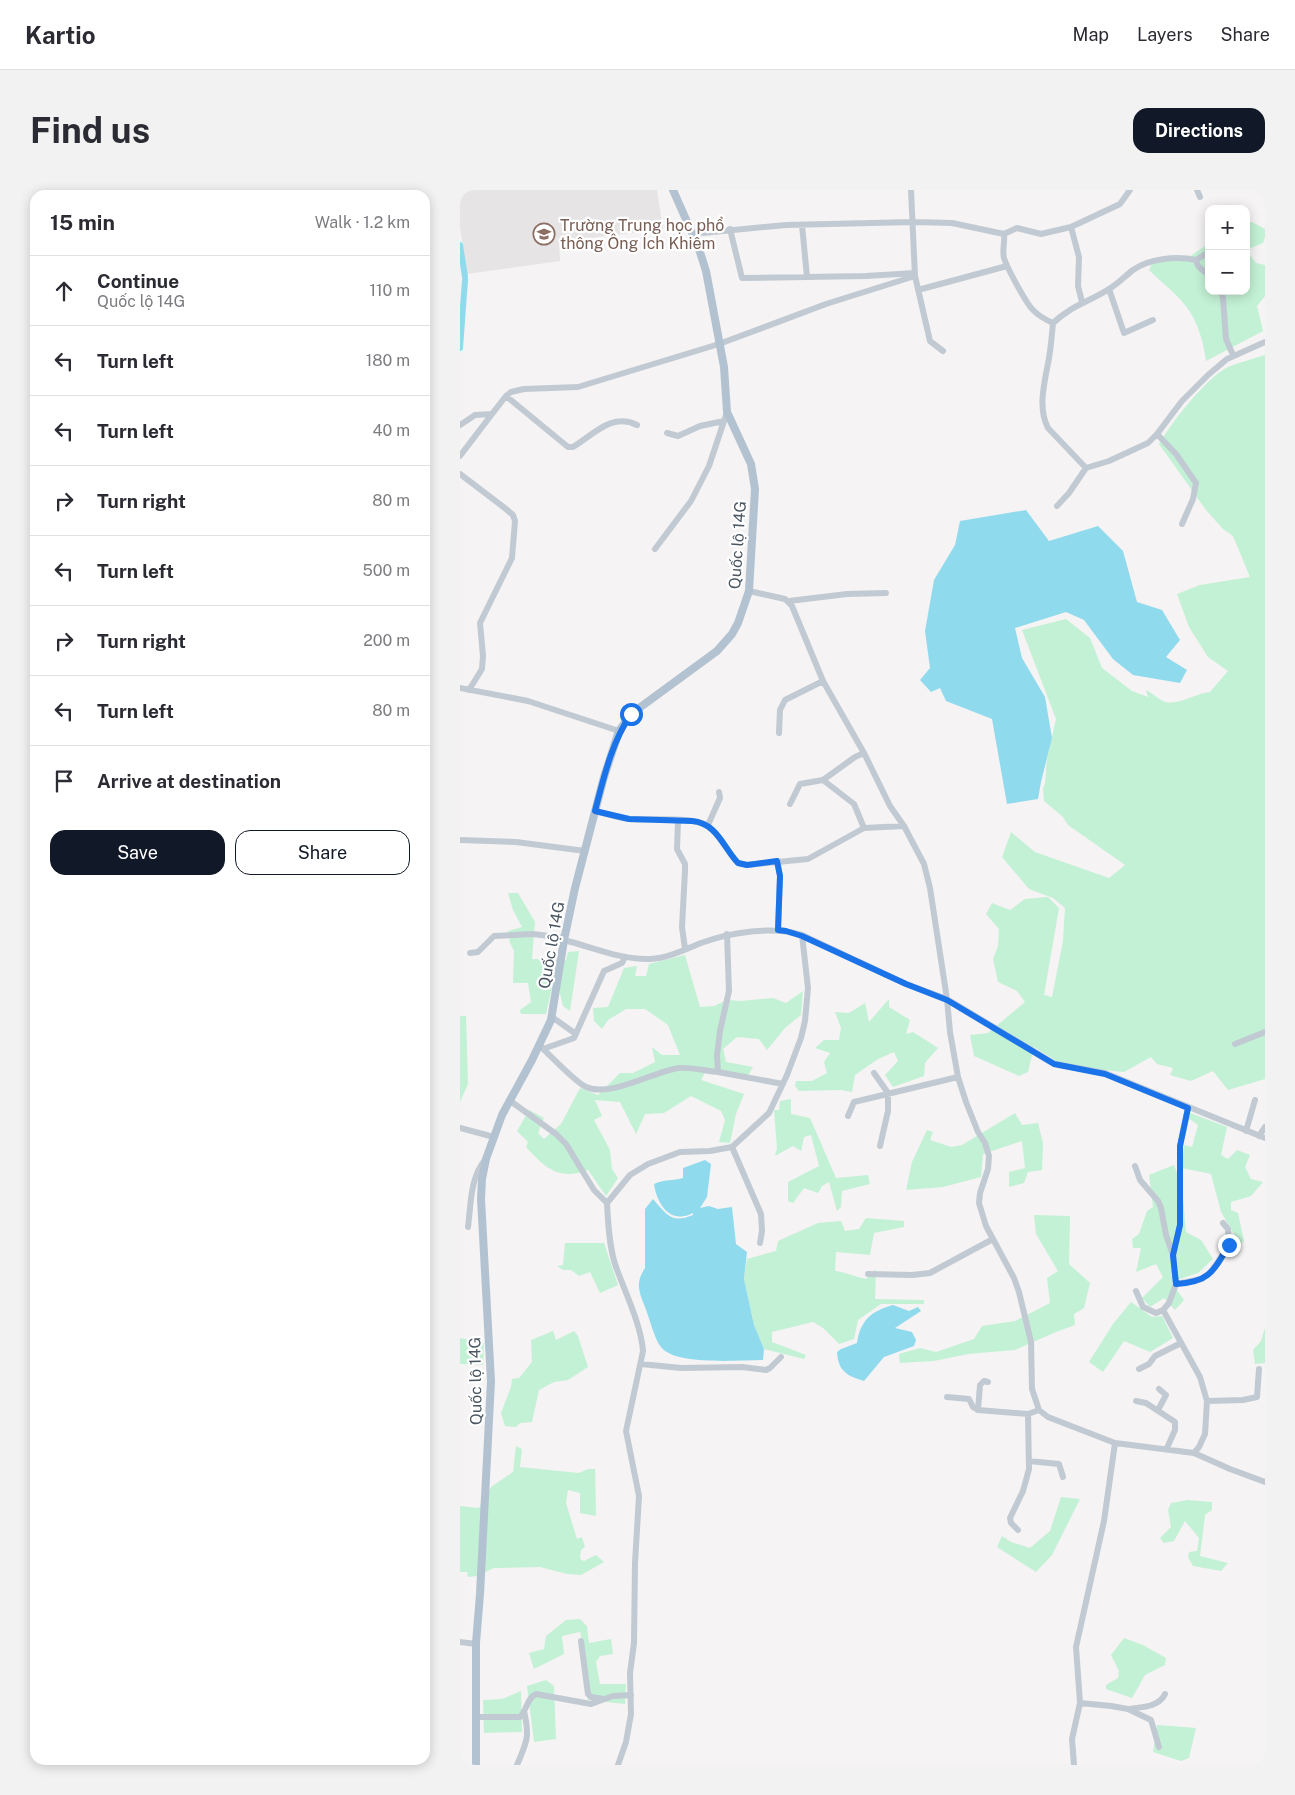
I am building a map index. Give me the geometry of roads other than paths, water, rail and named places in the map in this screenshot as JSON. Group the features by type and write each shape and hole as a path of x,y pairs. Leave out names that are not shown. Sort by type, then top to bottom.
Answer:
{"main road":[{"name":"Quốc lộ 14G","path":"476,1765 476,1644 481,1584 491,1381 481,1200 486,1158 509,1100 541,1047 552,1017 564,939 584,851 620,731 631,714 717,651 732,634 749,591 755,489 750,464 727,412 724,368 706,271 673,190"}],"street":[{"path":"911,190 915,275 930,341 943,351"},
{"path":"692,234 730,229 802,225 914,222 952,224 1004,234 1017,228 1041,234 1071,227 1120,204 1130,190"},
{"path":"1197,190 1200,197"},
{"path":"802,225 807,277"},
{"path":"1071,227 1079,257 1078,286 1082,302"},
{"path":"730,229 742,278 915,275"},
{"path":"1004,234 1003,251 1008,266 1032,310 1046,320 1053,322"},
{"path":"1086,468 1048,428 1044,420 1042,395 1050,356 1053,322 1062,314 1109,289 1134,270 1148,263 1179,258 1196,260 1205,254"},
{"path":"1196,260 1197,265 1205,273"},
{"path":"918,290 1008,266"},
{"path":"460,456 511,392 524,389 578,386 719,344 826,304 915,275"},
{"path":"866,276 868,290"},
{"path":"1109,289 1124,333 1153,320"},
{"path":"1222,295 1226,339 1233,355"},
{"path":"1057,506 1072,489 1086,468 1109,461 1144,445 1157,434 1182,401 1208,375 1233,355 1265,342"},
{"path":"506,396 568,447 573,447 595,430 619,421 630,421 637,425"},
{"path":"655,549 692,501 710,466 727,412"},
{"path":"460,425 475,416 492,414"},
{"path":"667,434 678,436 700,426 724,421"},
{"path":"1157,434 1176,454 1196,483 1182,524"},
{"path":"460,474 506,509 515,521 512,558 480,623 483,656 482,669 469,690"},
{"path":"749,591 785,599 789,602 823,681 864,753 890,806 904,826 924,864 930,888 958,1077 978,1132 985,1142 988,1156 988,1169 980,1193 980,1203 986,1226 1014,1278 1023,1305 1031,1342 1032,1389 1038,1410 1048,1417 1115,1442 1194,1453 1265,1482"},
{"path":"789,602 847,594 886,593"},
{"path":"778,733 780,710 785,700 823,681"},
{"path":"460,688 528,701 620,731"},
{"path":"790,804 800,784 823,780 855,757 864,753"},
{"path":"823,780 854,804 864,828"},
{"path":"708,826 720,798 719,792"},
{"path":"595,811 629,819 700,822 708,826 724,843 738,863 747,865 808,859 864,828 904,826"},
{"path":"678,821 677,848 685,871 682,927 685,949"},
{"path":"460,840 498,841 584,851"},
{"path":"777,861 780,876 778,930"},
{"path":"470,953 478,952 494,936 534,934 564,939 624,957 651,959 671,956 727,934 786,931 802,936 906,984 947,1000 1054,1064 1105,1074 1262,1137 1265,1127"},
{"path":"718,1072 717,1056 720,1031 729,991 727,934"},
{"path":"607,1203 630,1175 648,1164 680,1152 710,1151 732,1147 769,1113 801,1038 805,1021 808,988 802,936"},
{"path":"541,1047 574,1038 604,971 622,964 624,957"},
{"path":"552,1017 576,1034"},
{"path":"1235,1044 1265,1032"},
{"path":"541,1047 578,1082 591,1089 602,1090 680,1068 718,1072 783,1084"},
{"path":"874,1073 888,1093 888,1110 880,1146"},
{"path":"848,1116 854,1102 958,1077"},
{"path":"509,1100 561,1139 594,1190 607,1203 614,1261 643,1344 643,1352 626,1431 639,1496 635,1563 634,1643 630,1673 631,1714 626,1742 618,1765"},
{"path":"1246,1131 1256,1100"},
{"path":"1173,1255 1180,1225 1180,1146 1188,1108"},
{"path":"460,1128 494,1137"},
{"path":"732,1147 761,1214 762,1231 760,1243"},
{"path":"468,1227 474,1180 478,1168 486,1158"},
{"path":"1135,1166 1140,1180 1158,1200 1161,1208 1168,1242 1173,1255 1176,1284 1169,1303 1163,1310 1156,1313 1144,1307 1136,1291"},
{"path":"1176,1284 1202,1279 1211,1272 1229,1245 1228,1229 1223,1222"},
{"path":"868,1274 912,1275 930,1273 993,1239"},
{"path":"1163,1310 1200,1377 1207,1401 1205,1434 1194,1453"},
{"path":"1139,1369 1149,1364 1155,1356 1181,1343"},
{"path":"640,1364 681,1368 766,1370 781,1357"},
{"path":"1207,1401 1243,1400 1257,1396 1259,1369"},
{"path":"978,1410 980,1385 984,1381 988,1382"},
{"path":"1158,1410 1166,1395 1159,1389"},
{"path":"947,1397 968,1399 973,1407 978,1410 1028,1414 1038,1410"},
{"path":"1136,1401 1158,1410 1175,1422 1175,1430 1167,1448"},
{"path":"1018,1530 1011,1523 1010,1518 1023,1490 1029,1469 1028,1414"},
{"path":"1074,1765 1072,1740 1080,1703 1076,1647 1104,1521 1115,1442"},
{"path":"1028,1461 1059,1464 1063,1477"},
{"path":"581,1641 588,1694 591,1697 605,1699"},
{"path":"460,1642 476,1644"},
{"path":"475,1717 514,1718 520,1716 530,1697 536,1694 588,1704 594,1704 613,1696 631,1695"},
{"path":"1128,1709 1150,1706 1163,1698 1165,1694"},
{"path":"1080,1703 1128,1709 1151,1720 1159,1747"},
{"path":"516,1765 528,1741 528,1728 524,1711"}],"water":[{"path":"1026,510 1049,541 1098,526 1123,551 1137,602 1162,610 1180,640 1166,657 1187,670 1180,683 1133,675 1113,659 1084,620 1066,612 1015,628 1022,658 1045,697 1052,738 1038,799 1007,804 992,719 946,701 940,688 931,692 920,680 930,668 925,631 934,580 955,545 960,521"},
{"path":"705,1160 711,1164 707,1197 700,1208 709,1206 718,1209 732,1207 736,1244 747,1252 744,1279 754,1325 764,1349 763,1360 709,1361 680,1357 668,1353 661,1347 657,1339 641,1297 639,1283 645,1268 645,1209 653,1199 662,1210 675,1218 686,1218 693,1215 693,1213 685,1216 671,1214 658,1199 654,1184 661,1181 683,1178 683,1168"},
{"path":"893,1305 909,1311 918,1307 921,1311 895,1328 912,1332 916,1340 914,1346 884,1357 864,1381 848,1375 839,1364 837,1352 857,1343 861,1329 868,1318 879,1310"}],"waterway":[{"path":"460,245 465,277"},
{"path":"460,348 465,280"}],"place":[{"name":"Trường Trung học phổ thông Ông Ích Khiêm","path":"544,234"}]}
